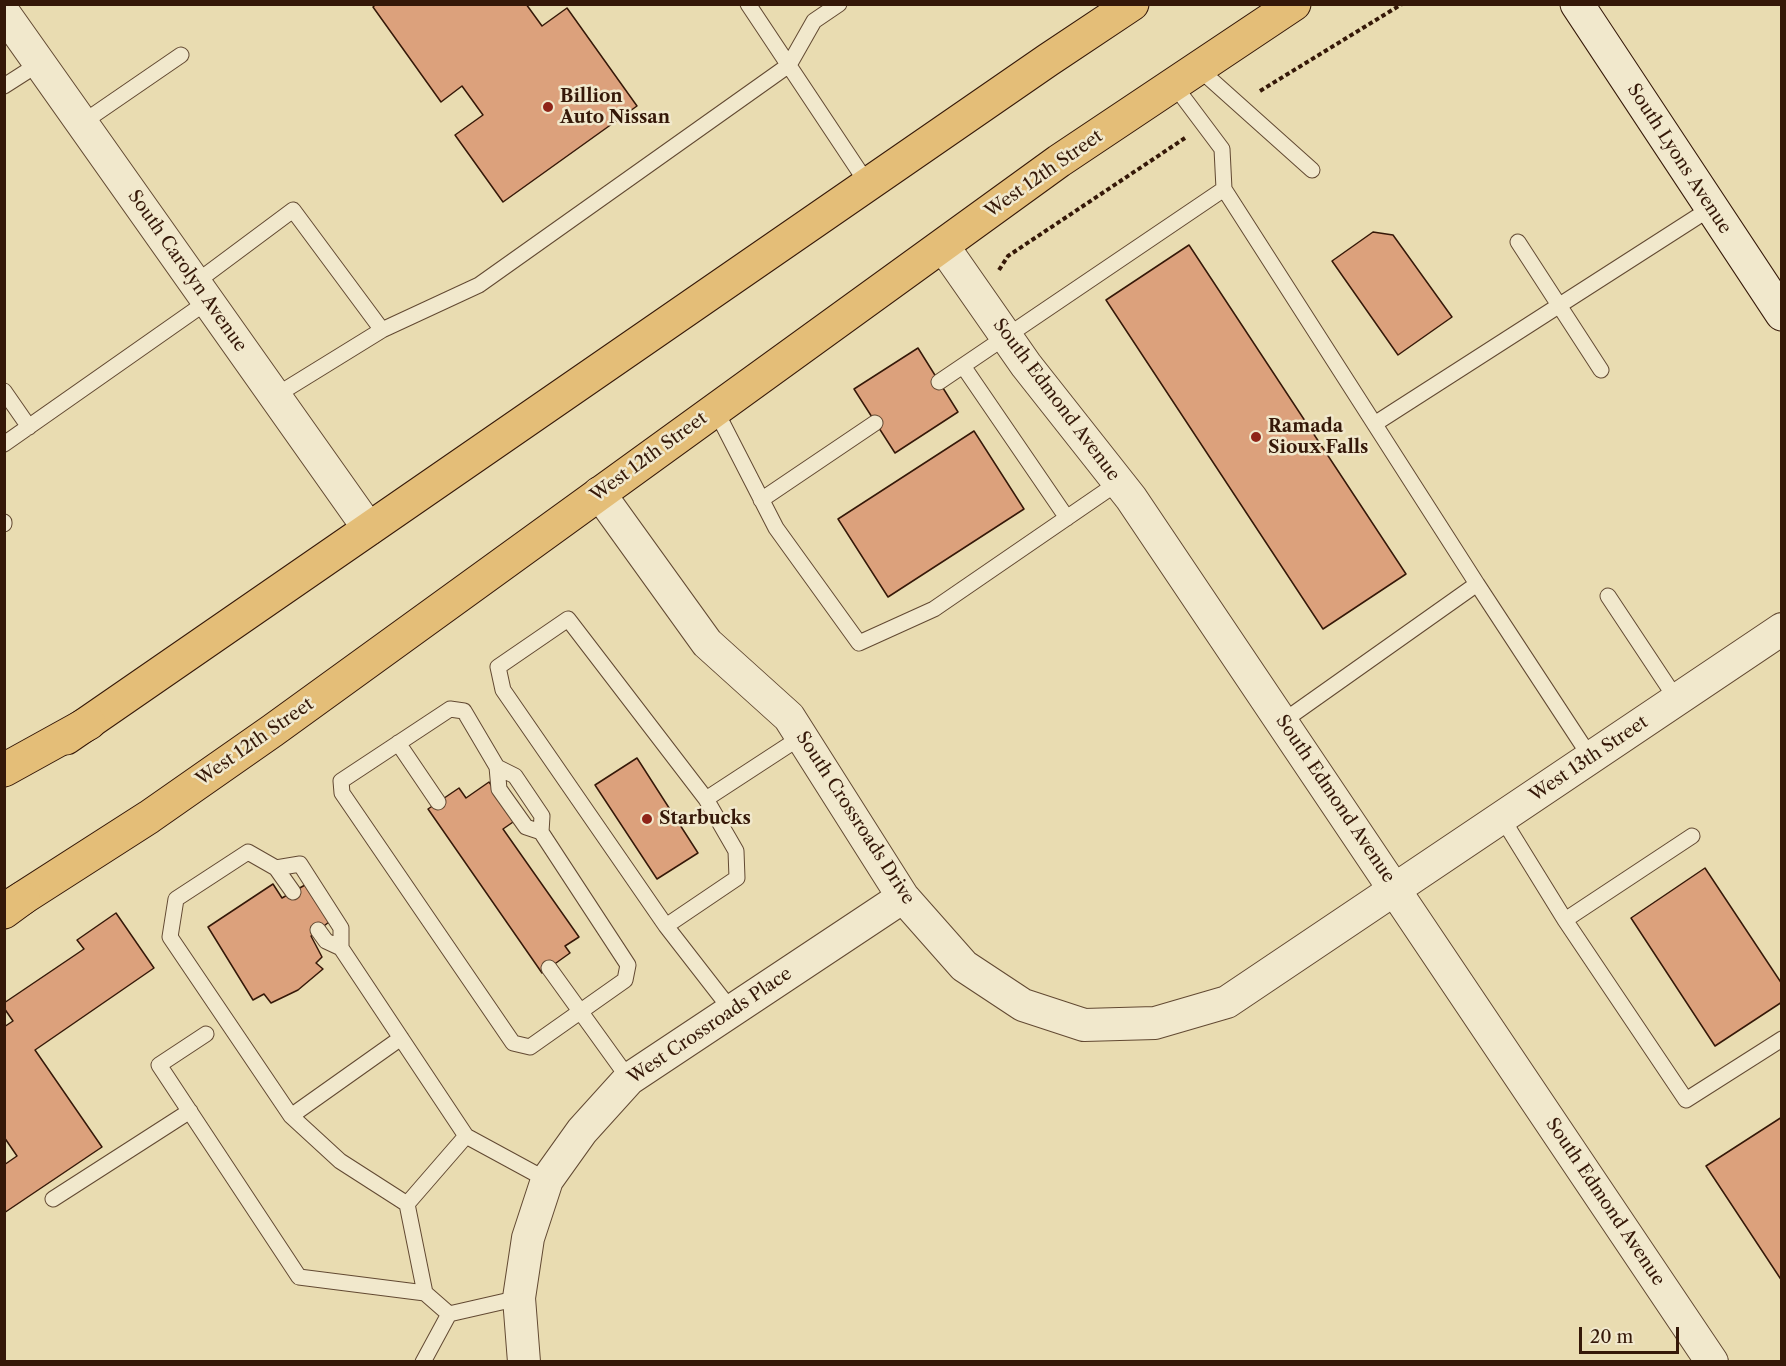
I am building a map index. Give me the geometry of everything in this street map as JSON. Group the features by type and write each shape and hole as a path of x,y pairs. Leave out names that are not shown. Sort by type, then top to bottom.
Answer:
{"main road":[{"path":"4,780 1132,4"},
{"name":"West 12th Street","path":"11,907 149,817 272,731 1059,160 1294,4"},
{"path":"4,770 89,723"}],"street":[{"name":"South Lyons Avenue","path":"1578,4 1782,314"},
{"name":"South Carolyn Avenue","path":"4,13 369,529"},
{"name":"South Edmond Avenue","path":"943,246 1006,336 1119,482 1396,889 1706,1360"},
{"name":"South Crossroads Drive","path":"599,493 707,643 789,717 903,897 964,966 1023,1005 1084,1025 1155,1023 1227,1002 1396,889"},
{"name":"West 13th Street","path":"1396,889 1782,629"},
{"name":"West Crossroads Place","path":"524,1362 519,1298 528,1238 547,1180 582,1131 628,1079 903,897"}],"lane":[{"path":"748,4 869,186"},
{"path":"275,396 382,330 479,285 789,65 814,21 839,4"},
{"path":"82,123 181,55"},
{"path":"4,86 40,63"},
{"path":"1186,77 1312,170"},
{"path":"1186,77 1222,149 1224,189 1591,758"},
{"path":"939,382 1224,189"},
{"path":"1376,423 1711,208"},
{"path":"4,444 202,292 293,210 382,330"},
{"path":"1518,242 1601,370"},
{"path":"963,366 1067,518"},
{"path":"4,391 29,427"},
{"path":"715,409 776,528 859,643 934,609 1119,482"},
{"path":"762,500 875,423"},
{"path":"1282,722 1478,584"},
{"path":"1608,596 1677,700"},
{"path":"666,926 737,878 736,851 706,799 568,620 498,667 503,690 666,926 732,1011"},
{"path":"450,709 464,711 497,768 499,789 526,827 541,832 628,965 626,980 530,1047 513,1043 342,793 341,781 398,743 450,709"},
{"path":"706,799 801,737"},
{"path":"398,743 438,802"},
{"path":"1502,818 1565,920 1686,1100 1782,1038"},
{"path":"1565,920 1692,836"},
{"path":"293,892 276,868 248,852 176,899 170,937 291,1116 340,1161 407,1204 425,1293"},
{"path":"276,868 300,864 341,928 341,948"},
{"path":"318,930 326,941 341,948 466,1136 547,1180"},
{"path":"549,968 628,1079"},
{"path":"206,1034 159,1065 299,1277 425,1293 448,1314"},
{"path":"291,1116 401,1038"},
{"path":"53,1199 190,1111"},
{"path":"407,1204 466,1136"},
{"path":"423,1362 448,1314 519,1298"}],"building":[{"path":"376,4 526,4 542,26 567,8 637,106 503,202 455,135 483,115 462,86 441,102 373,7"},
{"path":"1373,232 1393,235 1452,317 1398,355 1332,261"},
{"name":"Ramada Sioux Falls","path":"1189,245 1406,574 1323,629 1106,300"},
{"path":"918,348 958,412 895,453 854,389"},
{"path":"974,431 1024,509 888,597 838,519"},
{"name":"Starbucks","path":"637,758 698,853 657,879 595,785"},
{"path":"489,782 516,820 503,829 579,937 565,946 570,953 542,973 428,809 459,788 466,798"},
{"path":"1705,868 1782,984 1782,1002 1715,1046 1631,918"},
{"path":"273,884 282,898 305,885 329,922 311,936 322,957 316,963 323,969 298,990 271,1003 264,994 253,1000 208,927"},
{"path":"116,913 154,968 35,1050 102,1147 4,1213 4,1165 17,1156 4,1137 4,1027 13,1021 4,1008 4,1003 84,949 77,940"},
{"path":"1782,1117 1782,1281 1706,1166"}],"place":[{"name":"Billion Auto Nissan","path":"548,107"},
{"name":"Ramada Sioux Falls","path":"1256,437"},
{"name":"Starbucks","path":"647,819"}]}
